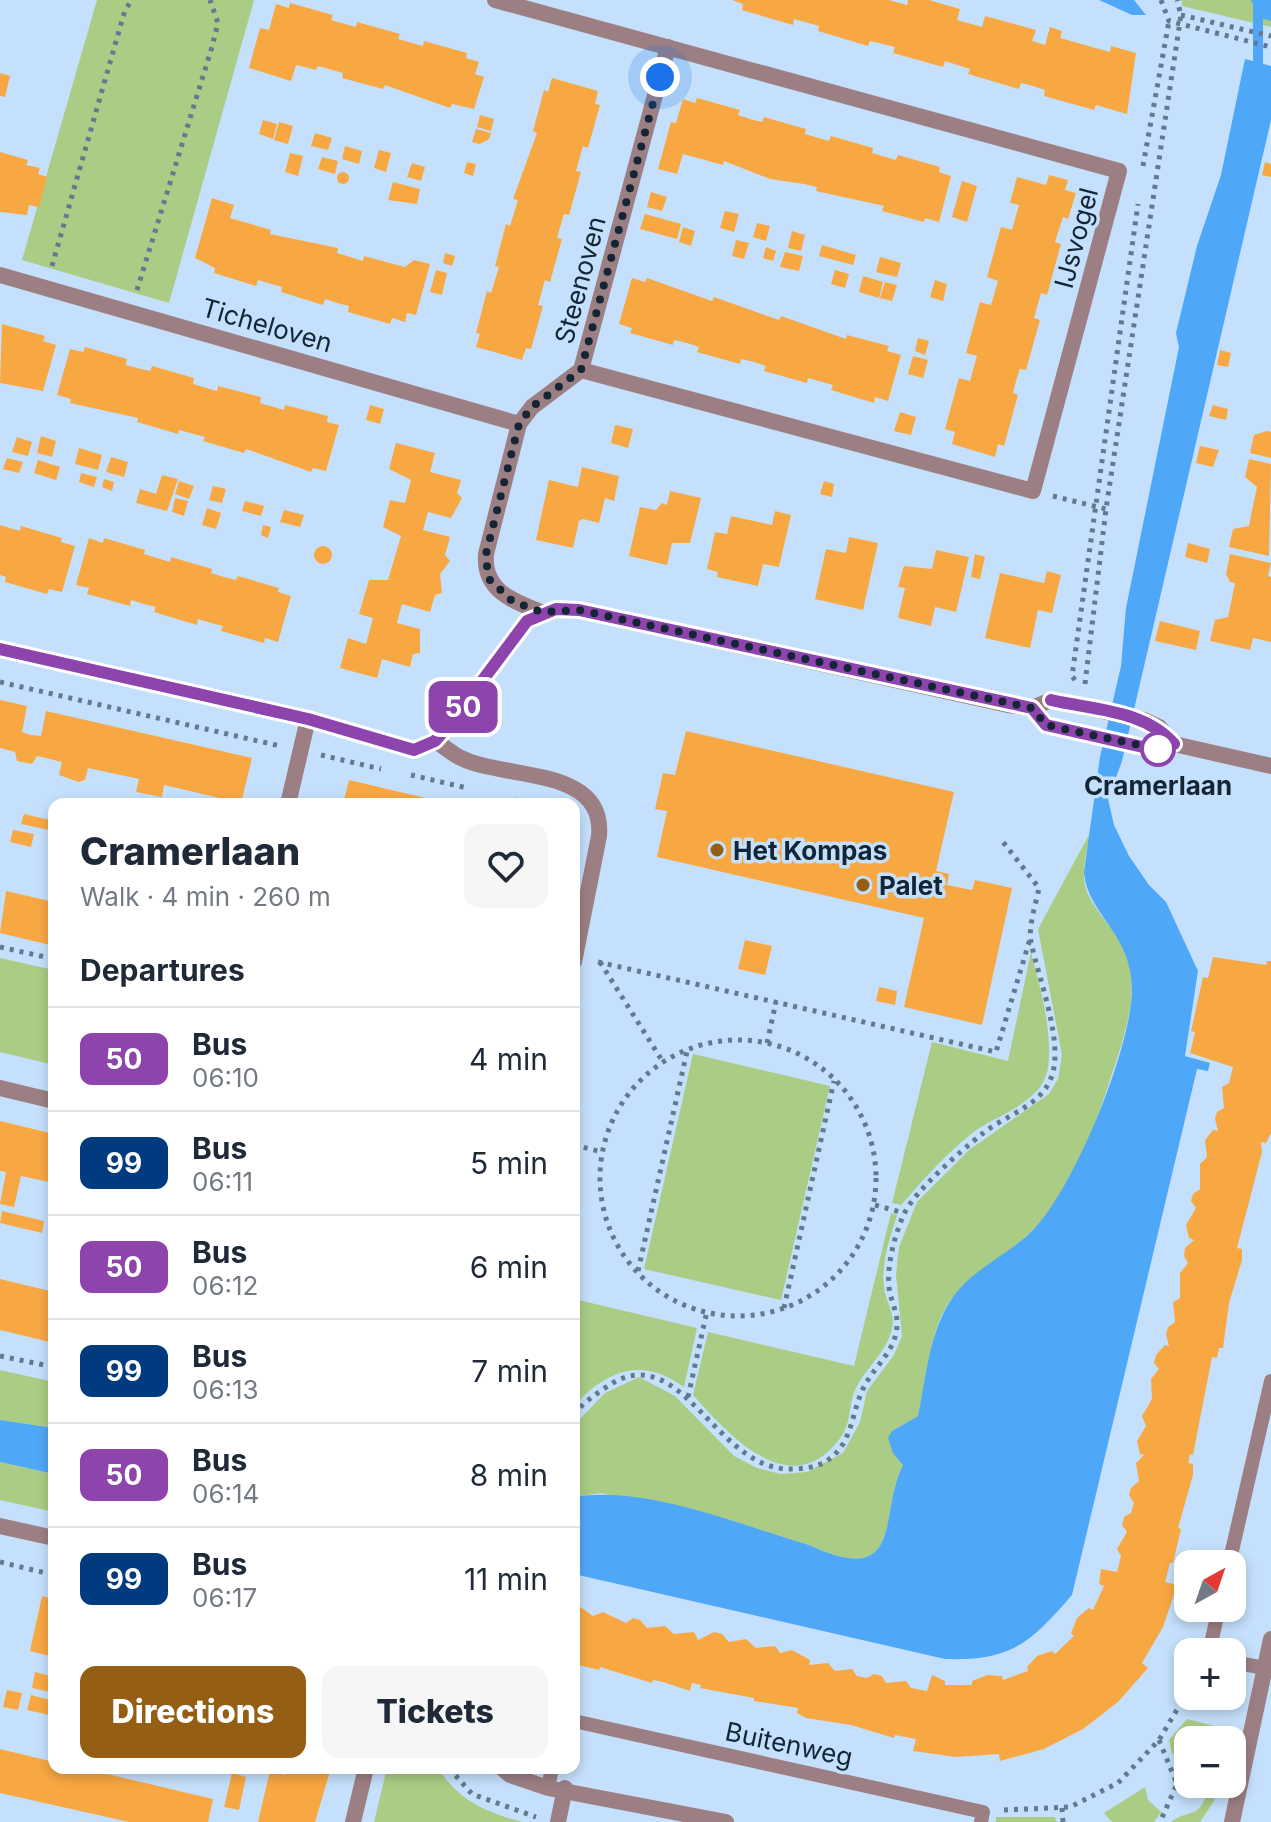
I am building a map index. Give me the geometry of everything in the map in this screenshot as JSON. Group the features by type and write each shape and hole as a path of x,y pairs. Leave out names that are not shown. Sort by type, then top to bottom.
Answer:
{"street":[{"name":"IJsvogel","path":"495,0 1119,171 1033,491"},
{"name":"Steenoven","path":"519,424 532,407 581,370 668,47"},
{"name":"Ticheloven","path":"0,275 131,310 519,424"},
{"path":"581,370 1033,491"},
{"path":"519,424 485,569 498,590 512,601 541,612 579,610 1032,708 1051,700 1144,720 1159,727 1174,744"},
{"path":"0,649 308,719 414,750 435,741 527,621 541,612"},
{"path":"1032,708 1046,725 1156,750 1174,744 1271,766"},
{"path":"289,798 308,719"},
{"path":"435,741 463,759 574,787 595,803 600,818 599,836 580,929"},
{"path":"0,1088 48,1100"},
{"path":"0,1526 48,1537"},
{"path":"1232,1822 1268,1668 1271,1639"},
{"path":"353,1822 365,1774"},
{"path":"509,1774 556,1788 726,1822"},
{"path":"550,1820 556,1788"}],"lane":[{"path":"1232,1550 1271,1381"},
{"path":"1246,1664 1268,1668"},
{"name":"Buitenweg","path":"580,1722 982,1817"},
{"path":"553,1774 556,1788"}],"path":[{"path":"46,287 125,10 132,0"},
{"path":"131,310 212,47 218,23 210,0"},
{"path":"1142,173 1169,21 1161,0"},
{"path":"1140,188 1072,676 1083,690 1106,509 1181,15 1177,0"},
{"path":"1181,15 1271,36"},
{"path":"1169,21 1271,47"},
{"path":"1033,491 1106,509"},
{"path":"0,682 473,790"},
{"path":"504,797 508,798"},
{"path":"580,960 996,1052 1030,938 1039,888 1003,842"},
{"path":"580,1410 626,1375 648,1376 688,1397 732,1447 751,1460 778,1469 802,1469 827,1461 851,1430 862,1390 889,1352 897,1323 889,1287 890,1259 904,1213 984,1132 1045,1092 1053,1075 1050,1016 1030,938"},
{"path":"0,947 48,958"},
{"path":"600,962 663,1062"},
{"path":"767,1043 776,1002"},
{"path":"734,1039 767,1043 813,1062 835,1080 866,1125 874,1152 875,1205 867,1234 842,1270 810,1296 784,1308 737,1317 681,1304 622,1256 601,1206 602,1152 620,1105 636,1083 688,1047 734,1039"},
{"path":"638,1272 688,1047"},
{"path":"784,1308 835,1080"},
{"path":"580,1146 602,1152"},
{"path":"875,1205 904,1213"},
{"path":"688,1397 707,1311"},
{"path":"0,1356 48,1366"},
{"path":"0,1562 48,1574"},
{"path":"982,1817 1070,1807 1118,1783 1159,1740 1177,1710"},
{"path":"1159,1740 1177,1784 1160,1822"},
{"path":"454,1774 472,1794 512,1811 550,1820"},
{"path":"1062,1808 1063,1822"}],"green space":[{"path":"97,0 254,0 169,303 22,260"},
{"path":"1176,0 1271,0 1271,27 1182,6 1182,1"},
{"path":"1091,831 1084,865 1085,885 1093,903 1124,948 1131,973 1128,1021 1119,1053 1088,1141 1059,1197 1034,1229 957,1292 939,1321 918,1416 892,1431 903,1465 883,1540 875,1552 861,1558 840,1556 809,1545 601,1493 580,1496 580,1419 605,1393 639,1377 675,1396 734,1456 757,1468 781,1474 807,1472 843,1453 860,1422 867,1391 894,1355 902,1336 896,1275 899,1247 917,1202 969,1150 1049,1094 1058,1079 1062,1055 1038,929"},
{"path":"1031,952 1049,1040 1048,1068 1044,1080 1027,1100 961,1142 901,1205 892,1203 932,1042 1008,1061"},
{"path":"0,958 48,969 48,1064 0,1052"},
{"path":"693,1054 830,1086 781,1300 644,1269"},
{"path":"891,1213 897,1215 883,1278 893,1318 891,1331 884,1348 857,1386 841,1437 822,1457 802,1465 781,1464 761,1456 724,1428 693,1395 708,1332 854,1366"},
{"path":"580,1300 697,1328 684,1387 654,1372 640,1370 613,1376 580,1400"},
{"path":"0,1370 48,1381 48,1427 0,1420"},
{"path":"0,1462 48,1473 48,1511 0,1500"},
{"path":"1187,1719 1214,1726 1181,1726"},
{"path":"1174,1734 1174,1754 1172,1754 1169,1740"},
{"path":"386,1774 442,1774 474,1804 522,1822 374,1822"},
{"path":"1145,1787 1148,1800 1161,1812 1154,1822 1112,1822 1104,1813"},
{"path":"1205,1798 1215,1798 1200,1822 1171,1822 1199,1809"},
{"path":"996,1817 1055,1817 1056,1822 996,1822"}],"water":[{"path":"1099,0 1134,0 1146,15 1132,15"},
{"path":"1251,0 1271,0 1271,21 1260,18"},
{"path":"1245,59 1271,66 1271,120 1122,761 1108,799 1114,825 1129,856 1149,885 1166,902 1198,971 1185,1056 1210,1063 1208,1071 1197,1069 1072,1595 1044,1626 1018,1646 987,1657 945,1659 580,1575 580,1497 631,1497 692,1509 840,1556 861,1558 875,1552 883,1540 903,1465 893,1453 888,1438 892,1431 918,1416 929,1356 944,1313 969,1279 1034,1229 1067,1182 1083,1149 1112,1079 1129,1014 1132,988 1124,952 1093,900 1084,872 1100,757 1121,666 1126,608 1179,347 1176,333 1197,246 1221,175"},
{"path":"0,1420 48,1427 48,1473 0,1462"}],"building":[{"path":"732,0 889,0 907,5 908,0 929,0 960,9 957,20 982,27 985,16 1036,30 1032,41 1045,45 1050,27 1062,31 1060,38 1110,52 1111,46 1136,53 1127,114 1096,105 1094,110 1044,96 1045,90 1021,83 1019,89 968,74 970,69 945,61 943,67 893,53 895,47 870,41 868,46 818,31 819,26 794,19 793,25 742,10 743,4"},
{"path":"290,3 333,15 331,20 356,27 357,22 400,34 398,39 423,46 424,41 467,53 466,58 479,62 475,74 484,77 474,109 452,104 450,108 385,85 383,89 342,78 343,73 318,66 316,70 296,65 291,81 249,68 260,28 269,30 276,4 289,8"},
{"path":"0,73 10,76 5,97 0,96"},
{"path":"552,78 598,91 595,104 600,105 588,148 583,146 576,171 581,172 569,215 564,214 557,238 562,239 550,282 545,280 538,305 543,306 531,349 526,348 522,360 476,347 480,334 476,333 487,291 491,293 499,267 495,266 506,224 510,226 518,200 513,199 537,133 533,131 544,90 548,92"},
{"path":"697,98 740,110 738,115 750,119 762,122 764,117 806,129 805,134 829,141 831,136 873,148 872,153 896,160 898,155 940,167 939,172 951,176 939,222 925,218 924,222 882,211 884,206 816,191 817,187 770,179 724,161 723,165 683,154 677,174 658,169 671,122 676,123 683,99 695,103"},
{"path":"480,115 494,119 491,131 477,127"},
{"path":"263,120 277,124 273,139 259,134"},
{"path":"279,122 293,126 288,144 274,140"},
{"path":"476,129 491,133 489,139 480,144 472,142"},
{"path":"315,133 332,138 328,150 311,146"},
{"path":"345,146 362,151 359,164 342,159"},
{"path":"379,150 391,153 386,172 374,168"},
{"path":"0,152 28,160 26,165 40,168 38,174 47,177 39,207 29,205 27,215 0,212"},
{"path":"290,153 303,156 298,176 285,172"},
{"path":"322,157 338,161 335,174 318,169"},
{"path":"467,162 476,164 473,176 464,173"},
{"path":"1265,162 1271,164 1271,177 1262,175"},
{"path":"412,163 425,167 421,181 407,177"},
{"path":"343,172 349,178 343,184 337,178"},
{"path":"1049,175 1068,180 1065,190 1076,193 1068,219 1063,217 1055,242 1061,244 1047,295 1041,293 1034,318 1040,320 1026,370 1020,369 1013,393 1018,395 1004,446 998,444 995,457 952,444 955,432 945,429 959,378 970,381 977,356 966,353 980,302 991,305 998,281 987,277 1001,227 1012,230 1019,205 1010,203 1017,177 1046,185"},
{"path":"962,181 977,186 967,222 952,217"},
{"path":"393,182 420,189 417,204 388,200"},
{"path":"651,192 667,197 662,211 647,207"},
{"path":"212,198 234,205 230,218 271,230 270,234 338,248 337,253 363,261 364,256 405,267 414,260 430,264 416,315 407,313 405,322 392,318 390,324 348,312 349,306 325,299 323,305 281,292 282,287 258,280 256,286 214,273 215,268 195,258"},
{"path":"725,211 739,214 734,232 720,228"},
{"path":"645,214 681,224 677,239 640,229"},
{"path":"757,223 770,226 766,241 753,237"},
{"path":"683,227 695,231 691,246 679,242"},
{"path":"792,231 805,235 801,251 788,248"},
{"path":"736,240 749,243 744,259 732,256"},
{"path":"822,245 856,255 853,265 819,256"},
{"path":"766,247 776,251 773,261 763,258"},
{"path":"785,252 803,256 799,271 780,267"},
{"path":"445,253 455,256 452,266 443,263"},
{"path":"880,257 901,263 897,277 876,272"},
{"path":"436,270 447,273 442,295 430,292"},
{"path":"835,270 849,274 845,288 831,284"},
{"path":"863,276 883,282 879,298 859,292"},
{"path":"632,278 645,282 647,278 712,301 714,297 779,320 781,316 846,339 847,335 889,346 887,351 901,355 888,401 875,397 874,403 831,390 833,385 808,378 807,383 764,371 766,366 754,362 741,359 740,364 697,352 699,347 687,343 674,340 673,345 630,333 632,328 619,324"},
{"path":"935,280 947,284 943,301 930,297"},
{"path":"885,282 897,285 892,301 880,298"},
{"path":"2,324 45,336 43,341 56,345 43,391 0,383"},
{"path":"918,338 929,341 925,355 915,351"},
{"path":"85,347 127,359 126,365 150,371 152,366 194,378 193,384 217,391 218,386 261,397 260,403 284,410 285,405 328,416 327,422 339,425 326,471 313,468 311,472 246,449 244,453 203,441 205,437 179,430 178,434 137,422 138,418 70,403 71,399 57,395 70,349 83,352"},
{"path":"1220,350 1231,353 1228,367 1217,365"},
{"path":"913,356 928,360 923,378 908,374"},
{"path":"370,405 384,409 380,424 366,420"},
{"path":"1213,405 1228,409 1226,420 1209,416"},
{"path":"900,412 916,417 911,435 894,431"},
{"path":"615,425 633,429 628,448 611,443"},
{"path":"1271,432 1271,458 1250,453 1254,435"},
{"path":"41,436 56,441 52,457 37,453"},
{"path":"17,437 32,442 28,456 12,452"},
{"path":"396,443 435,453 430,472 461,480 457,493 462,498 451,518 428,512 423,530 450,537 445,555 450,561 440,574 442,593 435,595 430,612 402,604 397,623 420,629 420,653 413,654 410,667 382,659 377,678 340,668 348,638 366,644 373,618 359,614 369,580 388,580 401,536 383,527 390,500 405,503 411,480 389,469"},
{"path":"1200,446 1219,450 1213,467 1196,463"},
{"path":"79,448 102,455 98,470 75,464"},
{"path":"111,457 128,462 124,477 106,472"},
{"path":"7,458 23,462 19,473 3,469"},
{"path":"1249,459 1271,464 1269,556 1229,547 1233,529 1249,526 1257,487 1245,477"},
{"path":"38,460 60,467 56,480 34,473"},
{"path":"582,467 619,476 614,501 605,498 599,523 579,521 573,548 536,540 549,480 578,487"},
{"path":"81,473 97,477 94,487 79,482"},
{"path":"162,475 178,479 167,511 136,503 140,489 156,494"},
{"path":"104,479 114,482 112,491 102,487"},
{"path":"179,481 194,486 189,499 175,494"},
{"path":"824,481 834,484 832,497 820,494"},
{"path":"213,486 226,489 222,503 209,500"},
{"path":"670,491 701,498 690,543 672,543 667,565 629,556 640,507 656,510 662,503 667,505"},
{"path":"175,498 188,501 184,516 172,512"},
{"path":"245,501 264,506 261,516 242,511"},
{"path":"207,508 221,513 216,529 202,525"},
{"path":"284,510 304,515 300,527 280,522"},
{"path":"775,511 791,515 779,567 763,564 758,586 717,577 718,572 707,569 715,532 727,534 731,516 772,525"},
{"path":"0,525 20,531 21,526 62,538 61,542 75,546 62,592 49,589 47,594 5,582 6,577 0,575"},
{"path":"263,525 271,527 268,538 261,535"},
{"path":"849,537 878,543 863,610 815,599 826,549 846,553"},
{"path":"89,538 103,543 104,538 145,550 144,554 170,562 171,557 212,569 211,573 224,577 236,580 238,576 279,588 278,592 291,596 278,642 265,638 264,643 221,631 223,626 198,619 197,625 154,612 156,607 131,600 130,606 87,594 89,588 76,585"},
{"path":"1188,543 1210,549 1207,563 1185,557"},
{"path":"323,546 332,555 323,564 314,555"},
{"path":"936,550 969,557 956,612 935,607 931,626 898,618 905,588 898,587 904,566 932,569"},
{"path":"975,554 985,557 980,579 971,577"},
{"path":"1230,554 1271,563 1268,576 1271,577 1271,642 1253,638 1250,650 1210,641 1215,620 1228,617 1235,583 1230,582 1226,574"},
{"path":"1047,571 1061,575 1052,613 1038,610 1030,648 985,638 1000,573 1044,583"},
{"path":"1160,621 1200,631 1196,650 1155,641"},
{"path":"0,700 27,706 22,732 31,735 41,736 46,711 252,758 242,798 220,798 164,785 162,797 136,792 139,779 88,768 85,780 79,782 59,775 62,762 37,756 32,764 17,761 15,752 0,748"},
{"path":"686,731 954,792 936,871 949,874 947,885 972,890 975,880 1012,888 982,1025 904,1007 924,918 657,857 667,811 655,809 663,773 675,775"},
{"path":"349,780 426,798 344,798"},
{"path":"24,814 48,820 48,830 21,824"},
{"path":"13,830 34,834 31,847 10,842"},
{"path":"6,891 48,901 48,945 0,933"},
{"path":"745,940 772,946 765,975 738,969"},
{"path":"1213,957 1266,965 1267,961 1271,961 1271,1133 1266,1143 1261,1142 1262,1152 1237,1248 1242,1249 1242,1260 1229,1303 1223,1348 1219,1348 1217,1358 1212,1357 1193,1455 1190,1454 1188,1463 1193,1464 1193,1475 1178,1528 1181,1529 1173,1563 1170,1563 1165,1582 1174,1584 1174,1594 1163,1627 1142,1663 1148,1668 1118,1702 1083,1729 1044,1749 1000,1761 999,1754 956,1757 913,1751 916,1739 895,1735 894,1738 851,1725 806,1718 797,1713 798,1708 754,1701 754,1698 700,1688 701,1685 692,1683 690,1691 600,1667 599,1670 580,1665 580,1607 593,1616 603,1612 626,1623 633,1618 640,1620 647,1628 665,1626 674,1634 694,1632 698,1640 714,1632 722,1634 729,1642 746,1639 756,1648 775,1646 780,1653 792,1650 810,1660 809,1665 828,1663 835,1671 852,1669 857,1676 867,1678 874,1674 882,1676 886,1683 906,1681 911,1688 927,1691 932,1675 945,1681 945,1685 972,1685 972,1681 987,1675 1002,1676 1003,1680 1028,1671 1027,1667 1037,1656 1052,1651 1055,1654 1074,1636 1071,1633 1077,1618 1089,1608 1093,1610 1104,1586 1099,1584 1101,1569 1117,1572 1121,1556 1117,1549 1127,1532 1122,1525 1134,1503 1129,1495 1131,1488 1139,1481 1136,1463 1144,1455 1140,1454 1137,1441 1146,1426 1142,1416 1152,1399 1151,1379 1159,1369 1154,1363 1156,1355 1165,1345 1169,1346 1166,1334 1168,1327 1175,1322 1173,1302 1180,1298 1180,1273 1188,1263 1184,1256 1185,1248 1194,1240 1189,1238 1186,1225 1196,1208 1191,1201 1193,1194 1200,1189 1200,1164 1207,1157 1205,1140 1213,1130 1218,1131 1215,1119 1217,1112 1224,1108 1222,1087 1229,1083 1233,1067 1190,1053 1195,1032 1191,1031 1203,977 1208,978"},
{"path":"879,987 897,991 895,1005 876,1001"},
{"path":"0,1121 48,1133 48,1182 21,1176 14,1207 0,1204 6,1172 0,1171"},
{"path":"2,1211 44,1221 42,1233 0,1223"},
{"path":"0,1279 48,1291 48,1342 0,1330"},
{"path":"42,1596 48,1598 48,1656 30,1651"},
{"path":"35,1672 48,1675 48,1692 32,1688"},
{"path":"7,1690 22,1693 18,1710 3,1707"},
{"path":"31,1695 48,1699 48,1715 27,1710"},
{"path":"0,1749 48,1761 48,1774 107,1774 213,1799 208,1822 129,1822 0,1793"},
{"path":"232,1774 246,1777 239,1810 224,1807"},
{"path":"269,1774 329,1774 315,1822 258,1822"}],"waterway":[{"path":"1258,6 1258,76"}],"bus line":[{"name":"50","path":"0,649 308,719 414,750 435,741 527,621 541,612 579,610 1032,708 1046,725 1131,745 1156,750 1174,744 1159,727 1144,720 1051,700"}],"place":[{"name":"Cramerlaan","path":"1158,749"},
{"name":"Het Kompas","path":"717,850"},
{"name":"Palet","path":"863,885"}],"route":[{"path":"660,77 581,370 532,407 519,424 486,554 488,578 512,601 541,612 579,610 1032,708 1046,725 1158,749"}]}
